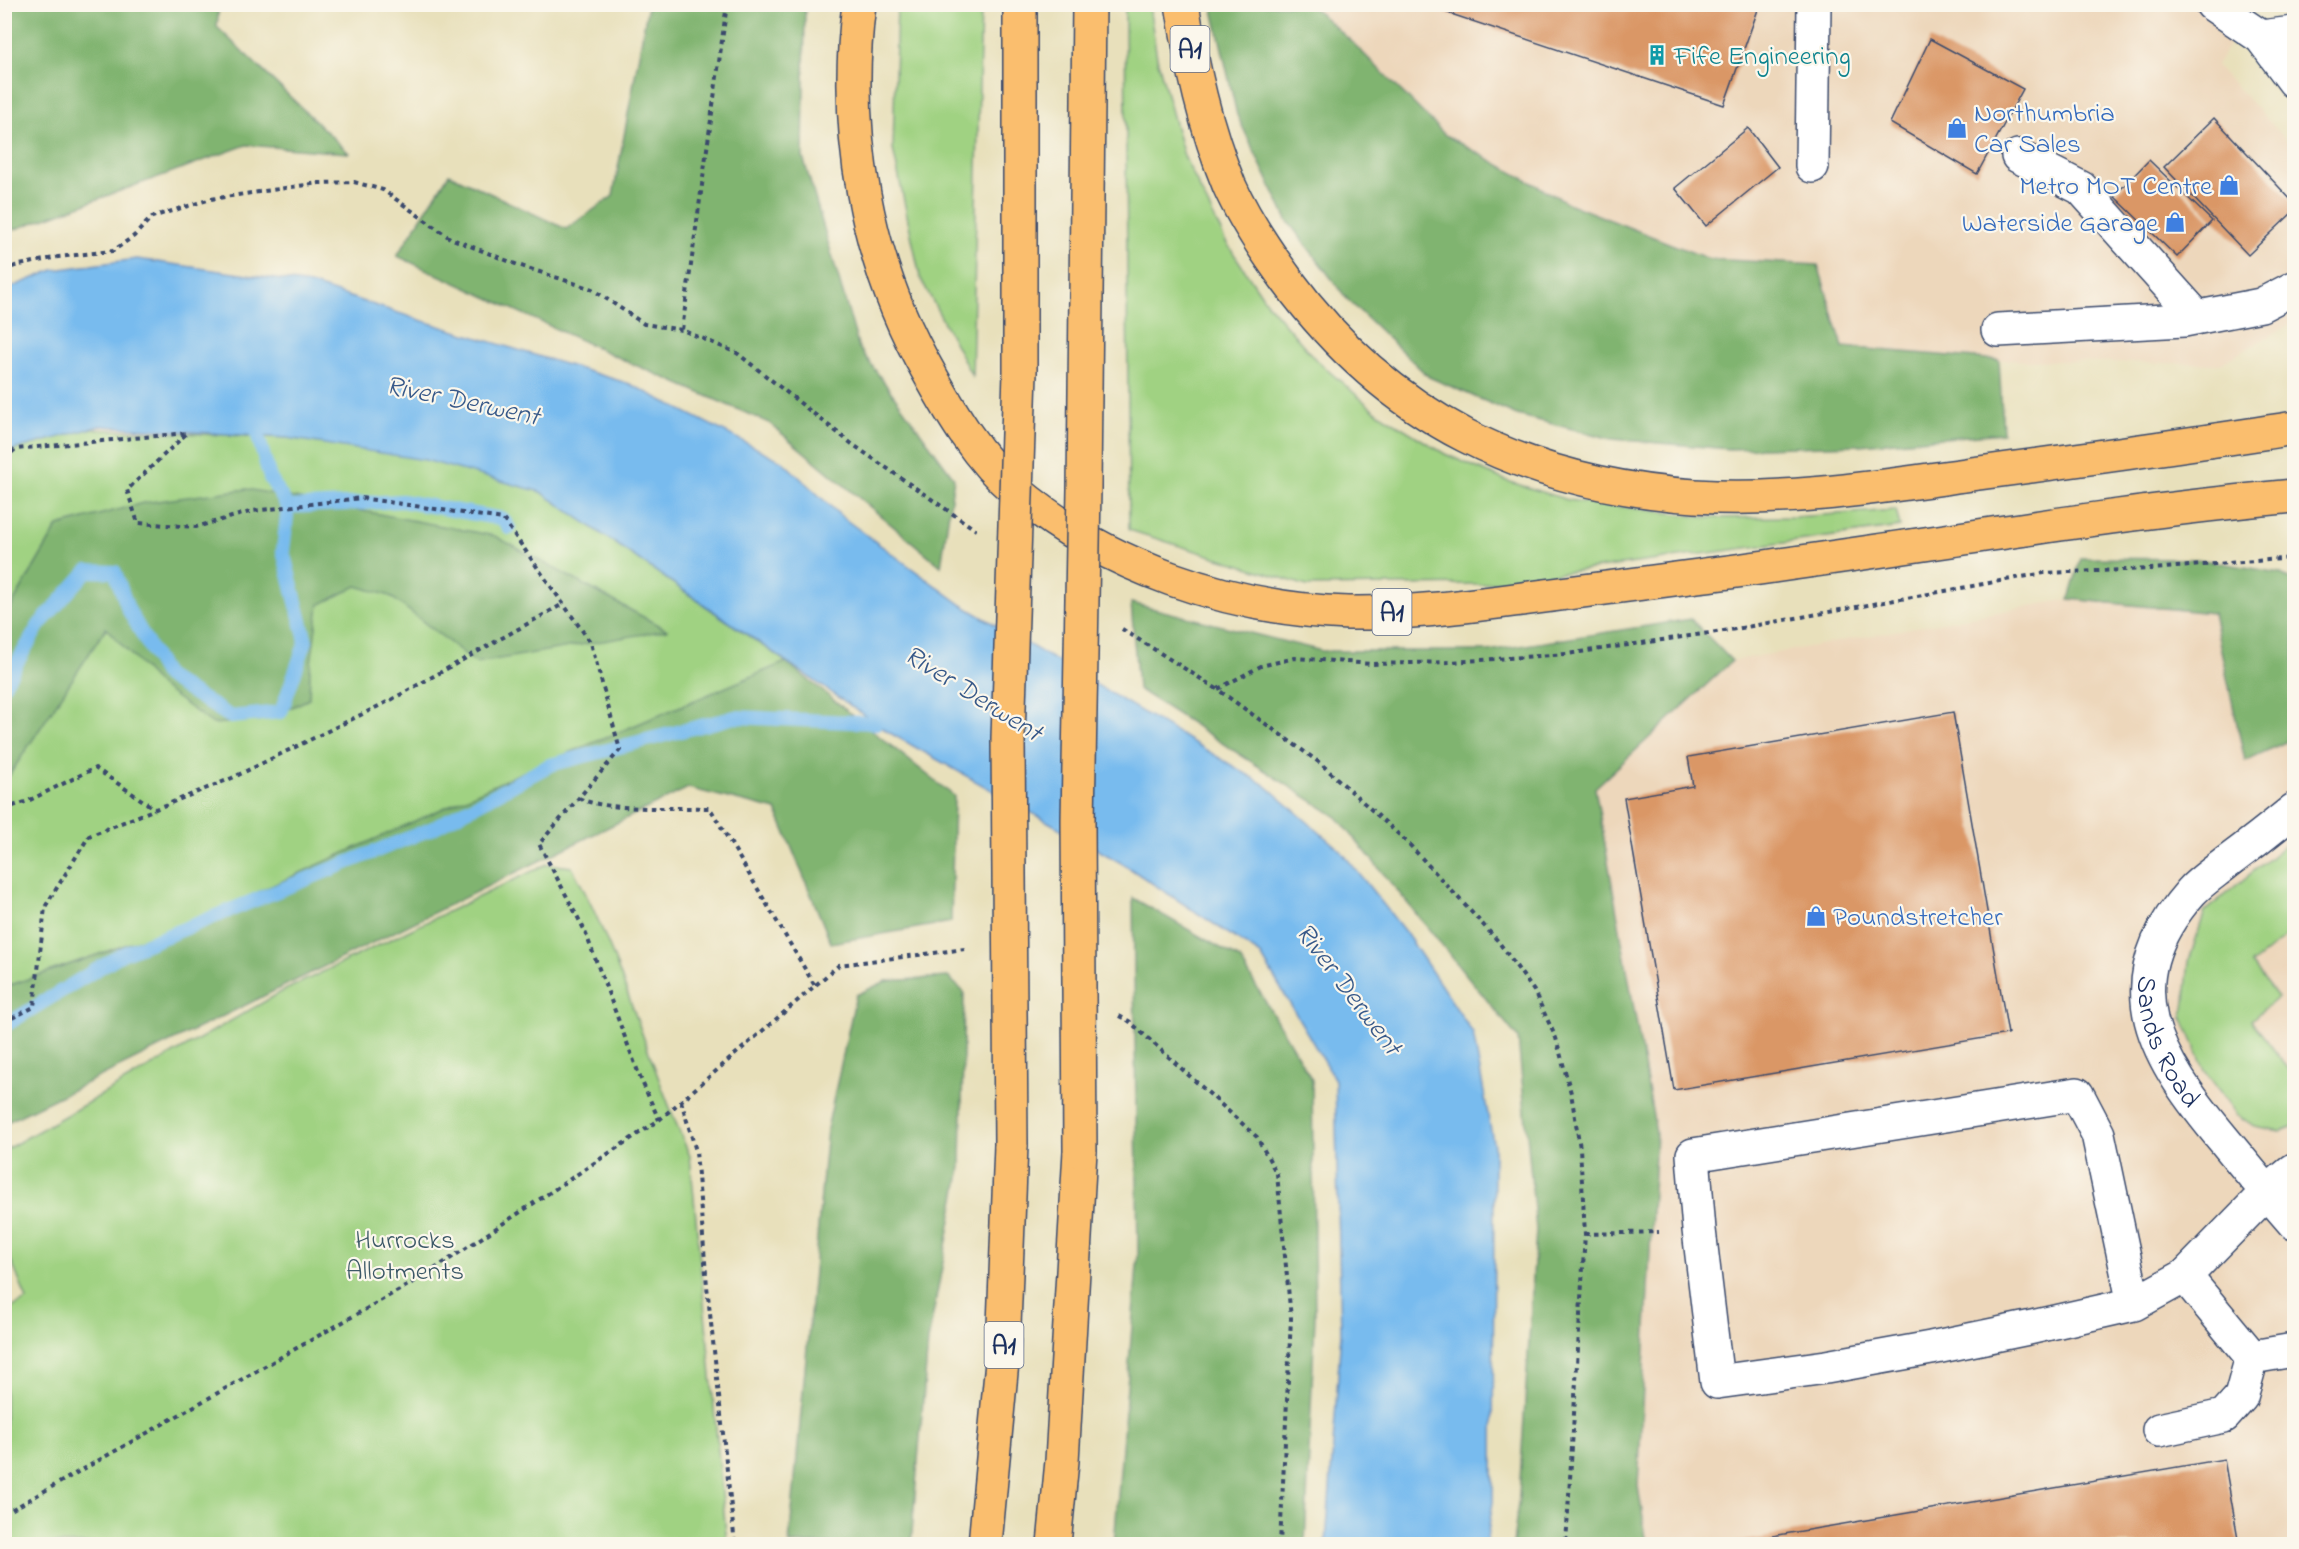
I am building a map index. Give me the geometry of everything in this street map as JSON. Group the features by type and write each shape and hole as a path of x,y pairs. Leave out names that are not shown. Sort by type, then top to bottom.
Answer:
{"highway":[{"name":"A1","path":"985,1545 1004,1351 1011,1144 1008,738 1020,373 1020,4"},
{"path":"1054,1545 1062,1461 1080,1152 1078,820 1089,4"},
{"name":"A1","path":"1182,4 1199,94 1213,143 1230,188 1254,232 1304,303 1373,374 1446,427 1531,464 1642,490 1687,495 1748,496 1830,493 2295,428"},
{"name":"A1","path":"858,16 855,119 864,193 876,250 891,296 914,348 942,396 981,454 1013,489 1057,521 1098,546 1146,569 1194,587 1222,596 1268,604 1345,613 1437,610 1790,565 2228,503 2295,496"}],"street":[{"path":"1812,166 1814,4"},
{"path":"2212,4 2261,37 2295,81"},
{"path":"2261,37 2295,33"},
{"path":"2018,156 2080,188 2197,317"},
{"path":"1998,330 2184,320 2261,305 2295,288"},
{"name":"Sands Road","path":"2295,810 2193,890 2160,935 2150,960 2147,989 2150,1017 2159,1047 2174,1076 2196,1107 2295,1223"},
{"path":"2134,1304 2098,1134 2077,1094 1693,1155 1717,1382 1826,1367 1931,1348 2134,1304 2185,1276 2267,1192 2295,1170"},
{"path":"2185,1276 2252,1357"},
{"path":"2252,1357 2295,1350"},
{"path":"2160,1430 2224,1416 2241,1397 2252,1357"}],"path":[{"path":"682,330 727,4"},
{"path":"4,271 15,266 58,257 113,251 134,236 152,217 211,199 319,183 354,182 383,190 450,238 518,265 592,289 644,324 682,330 736,353 852,444 985,536"},
{"path":"4,458 16,449 187,433 128,490 138,523 196,527 253,511 361,498 503,519 591,643 620,750 539,844 584,928 640,1077 659,1120"},
{"path":"1217,689 1261,666 1295,658 1372,664 1452,662 1568,654 1730,630 2044,573 2151,569 2295,558"},
{"path":"4,1022 34,1007 45,907 89,836 232,778 389,700 563,604"},
{"path":"1121,628 1217,689 1320,763 1407,842 1498,941 1534,991 1556,1038 1571,1093 1580,1148 1585,1234 1566,1545"},
{"path":"4,809 28,801 95,768 155,809"},
{"path":"579,798 590,804 609,806 710,808 815,986"},
{"path":"4,1514 424,1276 659,1120 839,965 965,949 976,954"},
{"path":"1118,1016 1129,1021 1257,1137 1277,1174 1291,1318 1280,1545"},
{"path":"681,1101 696,1151 707,1286 735,1545"},
{"path":"1585,1234 1700,1230"}],"shaded area":[{"path":"1310,5 2254,5 2216,65 2294,148 2294,322 2220,364 1999,360 1843,347 1818,265 1709,259 1570,204 1445,135 1351,41"},
{"path":"2069,599 2294,605 2294,1544 1647,1544 1638,1486 1595,788 1732,661"}],"green space":[{"path":"5,4 219,5 217,27 349,153 246,145 5,233"},
{"path":"648,5 805,5 803,157 859,348 954,478 941,566 769,423 626,361 397,256 449,174 566,229 613,196"},
{"path":"897,5 981,5 972,376 920,277 893,149"},
{"path":"1125,5 1149,5 1157,58 1184,156 1226,242 1266,302 1316,360 1375,411 1445,454 1507,481 1568,500 1710,518 1795,517 1896,510 1900,527 1482,584 1307,586 1129,530"},
{"path":"1212,5 1310,5 1351,41 1445,135 1570,204 1709,259 1818,265 1843,347 1999,360 2003,433 1859,445 1729,449 1612,439 1517,415 1429,377 1347,299 1287,220 1237,115"},
{"path":"88,429 287,438 416,455 541,492 786,662 194,921 5,987 5,452"},
{"path":"247,489 495,536 667,630 476,663 390,596 357,586 319,605 310,671 309,699 265,720 213,724 160,686 106,628 5,782 5,617 58,526 143,503"},
{"path":"2081,558 2197,559 2280,573 2294,583 2294,738 2245,761 2213,613 2069,599"},
{"path":"1131,603 1322,651 1488,651 1691,619 1732,661 1595,788 1656,1133 1638,1486 1647,1544 1513,1544 1519,1496 1536,1230 1518,1038 1337,817 1138,689"},
{"path":"786,662 954,796 951,922 831,943 776,810 688,788 5,1123 5,987 194,921 521,773"},
{"path":"2294,838 2294,930 2252,964 2278,997 2251,1020 2294,1076 2294,1126 2280,1131 2254,1126 2236,1114 2205,1071 2183,1019 2189,961 2205,911"},
{"name":"Hurrocks Allotments","path":"547,864 572,867 590,902 620,973 660,1084 690,1156 727,1544 5,1544 5,1311 27,1300 5,1245 5,1150 283,991"},
{"path":"1133,898 1240,959 1312,1080 1315,1317 1305,1544 1114,1544 1138,1254"},
{"path":"948,977 964,992 961,1167 928,1341 911,1544 789,1544 827,1129 856,995 886,981"}],"water":[{"name":"River Derwent","path":"137,259 310,284 630,384 782,461 842,517 962,605 1265,785 1341,851 1406,933 1473,1033 1494,1147 1493,1502 1486,1544 1326,1544 1341,1333 1335,1080 1261,955 1123,864 890,733 541,492 425,460 287,438 100,426 5,452 5,290 53,270"}],"building":[{"name":"Fife Engineering","path":"1421,4 1760,4 1724,105"},
{"path":"1930,39 2023,89 1977,174 1890,123"},
{"name":"Metro MOT Centre","path":"2214,118 2294,203 2294,211 2248,255 2164,167"},
{"path":"1748,128 1778,167 1706,226 1675,188"},
{"path":"2149,160 2212,221 2177,257 2114,196"},
{"name":"Poundstretcher","path":"1953,712 2008,1034 1674,1090 1624,798 1693,786 1688,757"},
{"path":"2224,1459 2239,1544 1732,1544 1732,1543"}],"waterway":[{"path":"258,436 270,478 288,507 402,501 503,519 509,528"},
{"path":"4,685 39,625 87,571 115,572 128,609 166,676 231,717 281,712 306,641 283,551 288,507"},
{"path":"4,1026 122,954 433,828 550,765 735,717 876,723"}],"place":[{"name":"Fife Engineering","path":"1657,55"},
{"name":"Northumbria Car Sales","path":"1957,128"},
{"name":"Metro MOT Centre","path":"2229,185"},
{"name":"Waterside Garage","path":"2175,222"},
{"name":"Poundstretcher","path":"1816,916"}]}
